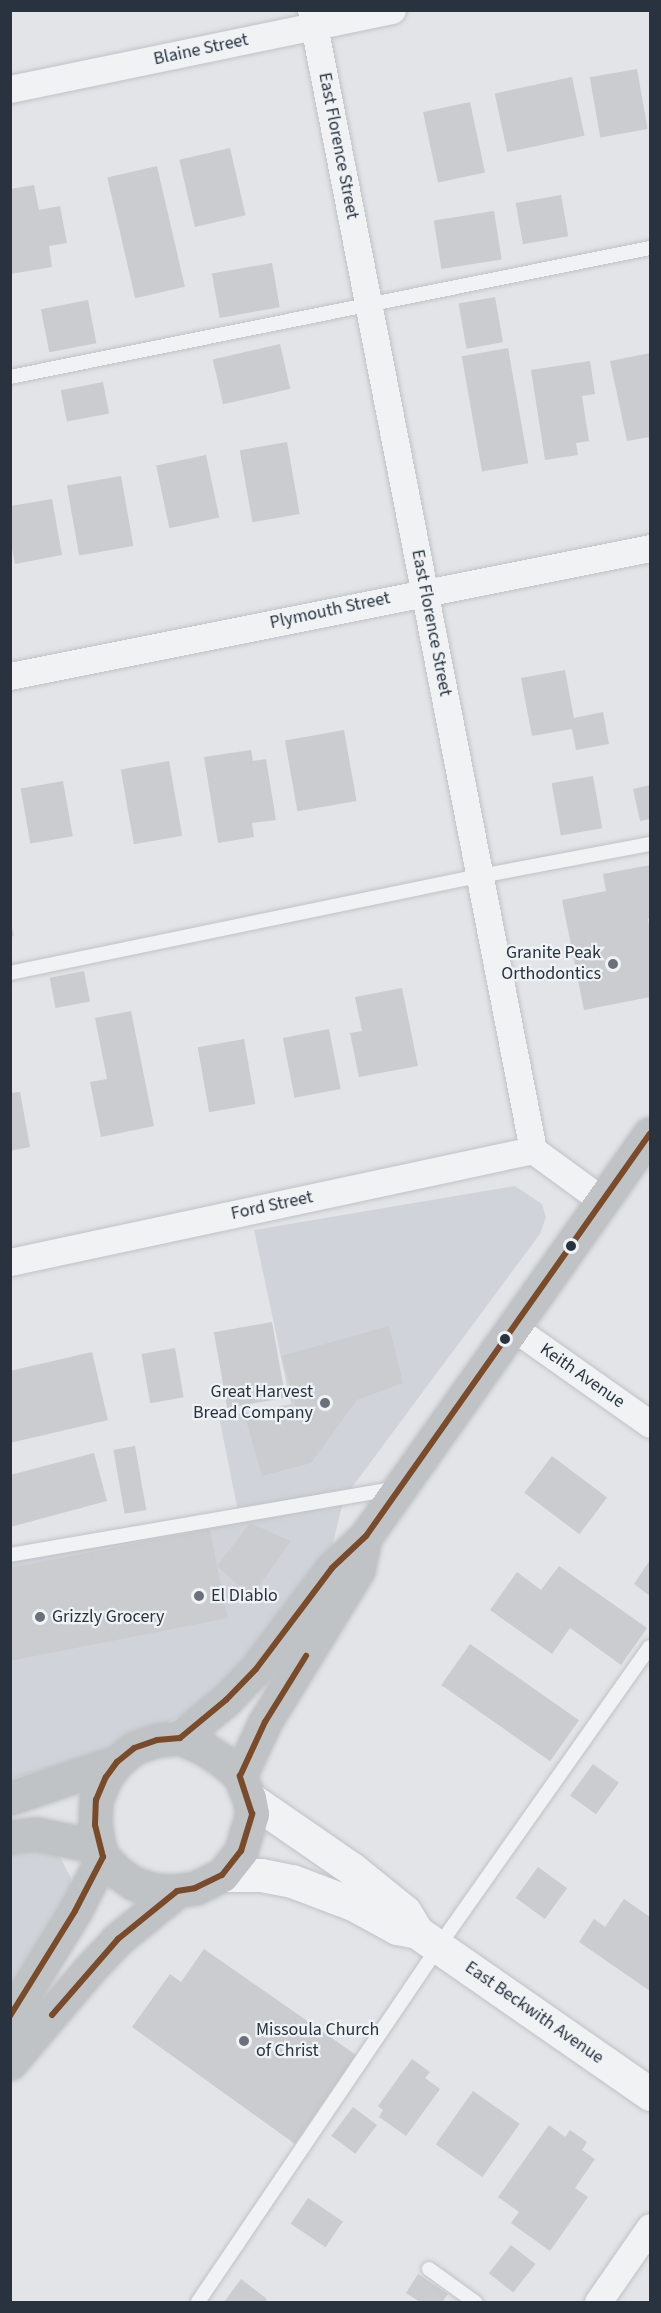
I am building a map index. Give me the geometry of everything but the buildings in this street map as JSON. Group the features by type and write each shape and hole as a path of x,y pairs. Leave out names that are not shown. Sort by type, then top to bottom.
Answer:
{"main road":[{"path":"180,1738 226,1700 256,1669 332,1568 366,1536 651,1134"},
{"path":"244,1787 265,1722 358,1570 366,1536"},
{"path":"180,1738 210,1752 244,1787 252,1814 240,1851 222,1875 195,1888 177,1891 154,1890 133,1883 117,1872 101,1852 95,1825 96,1800 105,1777 117,1762 134,1748 157,1740 180,1738"},
{"path":"10,1798 117,1762"},
{"path":"10,1837 36,1834 55,1837 101,1852"},
{"path":"55,1837 72,1848 80,1861 83,1877 82,1897"},
{"path":"10,2017 82,1897 101,1852"},
{"path":"10,2063 118,1939 177,1891"}],"street":[{"name":"Blaine Street","path":"10,89 312,18 392,10"},
{"name":"East Florence Street","path":"312,18 533,1150"},
{"name":"Plymouth Street","path":"10,676 651,548"},
{"path":"533,1150 603,1201"},
{"name":"Ford Street","path":"10,1262 533,1150"},
{"name":"Keith Avenue","path":"514,1328 651,1424"},
{"name":"East Beckwith Avenue","path":"244,1787 405,1912 428,1939 651,2094"},
{"name":"East Beckwith Avenue","path":"222,1875 261,1875 292,1881 353,1904 397,1929 428,1939"},
{"path":"598,2302 651,2227"}],"lane":[{"path":"10,377 651,248"},
{"path":"10,973 480,876 651,844"},
{"path":"10,1556 400,1488"},
{"path":"198,2302 428,1939 651,1647"},
{"path":"429,2269 475,2302"}],"shaded area":[{"path":"515,1186 542,1204 546,1217 540,1234 344,1498 333,1543 305,1596 195,1709 119,1747 11,1779 11,1555 239,1516 219,1417 291,1404 254,1230"},
{"path":"38,1848 60,1857 71,1878 66,1910 11,1993 11,1850"}],"transit line":[{"path":"10,2016 75,1911 103,1857 95,1825 96,1800 106,1777 117,1762 134,1748 157,1740 180,1738 226,1700 256,1669 332,1568 366,1536 650,1134"},
{"path":"52,2015 118,1939 177,1891 195,1888 222,1875 241,1851 252,1814 240,1776 265,1722 306,1656"}],"place":[{"name":"Granite Peak Orthodontics","path":"613,964"},
{"name":"Great Harvest Bread Company","path":"325,1403"},
{"name":"El DIablo","path":"199,1596"},
{"name":"Grizzly Grocery","path":"40,1617"},
{"name":"Missoula Church of Christ","path":"244,2041"}]}
